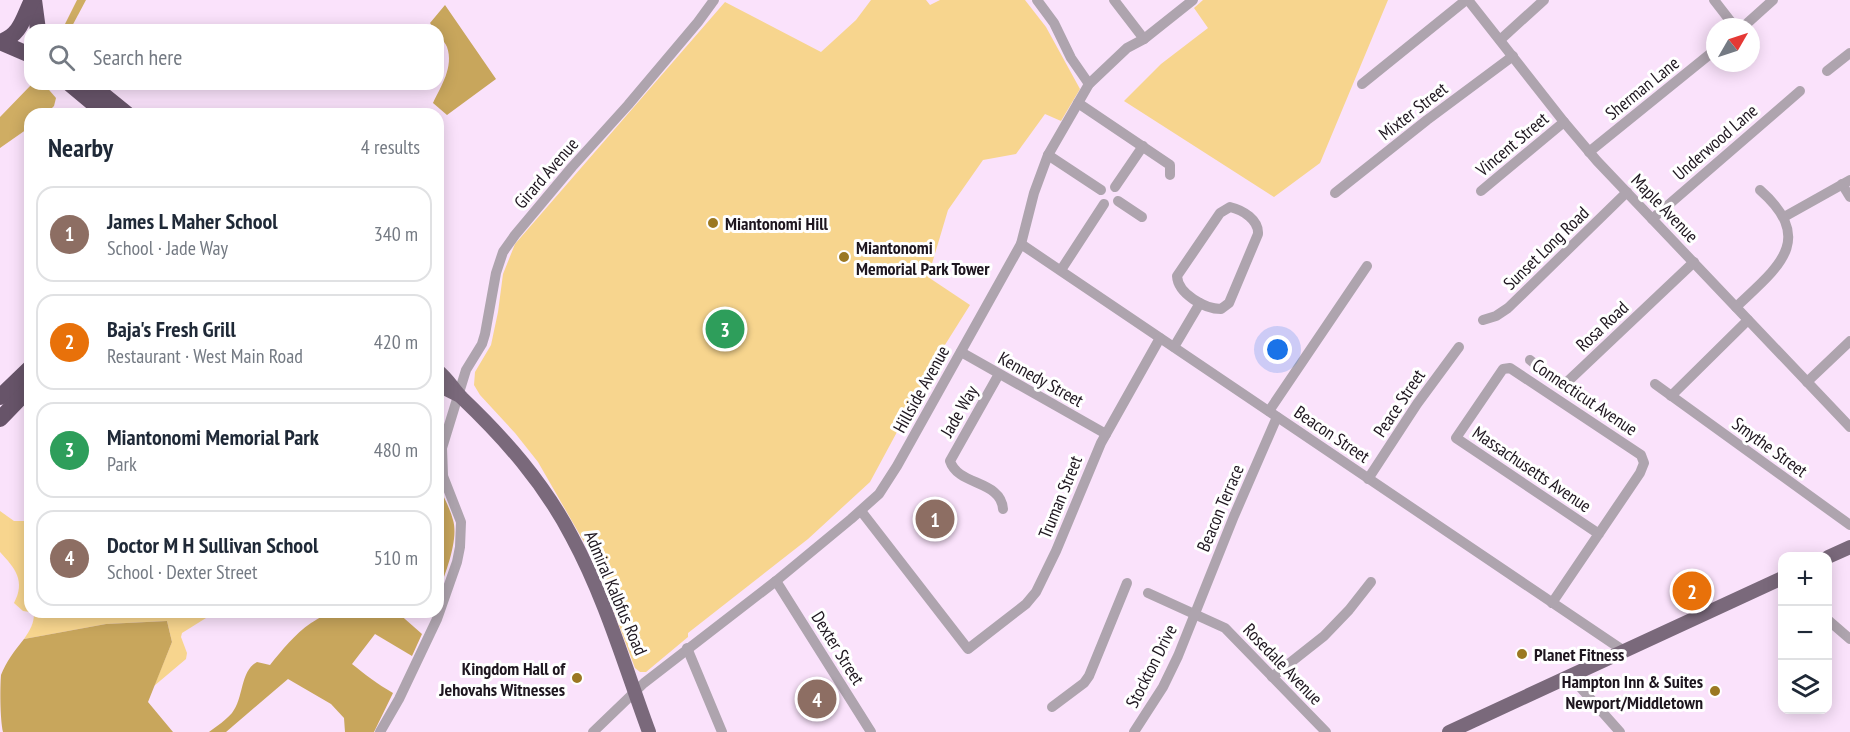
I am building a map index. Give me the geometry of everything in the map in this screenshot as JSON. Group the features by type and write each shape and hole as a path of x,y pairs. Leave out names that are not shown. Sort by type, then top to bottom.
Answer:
{"highway":[{"path":"28,3 37,24"},
{"path":"28,3 29,24"},
{"path":"0,42 16,33 28,3"},
{"path":"0,42 24,52"},
{"path":"76,90 99,108"},
{"path":"97,90 120,108"},
{"path":"0,397 24,374"},
{"path":"0,419 24,394"}],"main road":[{"name":"Admiral Kalbfus Road","path":"444,375 460,396 507,443 537,480 562,518 591,574 650,732"},
{"name":"Admiral Kalbfus Road","path":"444,388 460,396"},
{"path":"1832,555 1850,547"},
{"path":"1449,732 1778,580"}],"street":[{"name":"Girard Avenue","path":"444,444 466,370 482,344 496,273 503,252 572,167 667,60 714,0"},
{"path":"1037,0 1054,23 1071,58 1089,84"},
{"path":"1114,0 1144,39"},
{"name":"Hillside Avenue","path":"593,732 635,692 687,648 776,581 879,494 897,466 1021,244 1034,193 1048,155 1089,84 1127,48 1144,39 1193,0"},
{"path":"1362,84 1467,0"},
{"name":"Maple Avenue","path":"1467,0 1589,152 1850,427"},
{"path":"1500,40 1544,0"},
{"path":"1713,0 1728,18"},
{"path":"1753,18 1773,0"},
{"path":"1827,71 1850,53"},
{"name":"Mixter Street","path":"1335,194 1427,120 1513,56"},
{"name":"Sherman Lane","path":"1589,152 1706,57"},
{"name":"Underwood Lane","path":"1652,219 1800,91"},
{"path":"1078,103 1170,165 1170,175"},
{"name":"Vincent Street","path":"1481,191 1564,122"},
{"path":"1115,187 1143,146"},
{"path":"1048,155 1101,190"},
{"path":"1784,217 1846,182 1850,196"},
{"path":"1107,185 1115,187 1120,193 1118,201 1112,206 1104,204 1099,198 1101,190 1107,185"},
{"path":"1737,307 1771,274 1786,253 1788,228 1784,217 1760,190"},
{"name":"Sunset Long Road","path":"1484,320 1508,308 1627,192"},
{"path":"1118,201 1142,217"},
{"path":"1061,270 1104,204"},
{"path":"1230,207 1236,208 1254,220 1259,228 1258,234 1227,307 1216,309 1200,303 1182,288 1177,276 1222,210 1230,207"},
{"name":"Beacon Street","path":"1021,244 1624,651"},
{"name":"Rosa Road","path":"1530,360 1559,384 1565,384 1694,262"},
{"name":"Beacon Terrace","path":"1195,613 1273,414 1368,266"},
{"path":"1174,347 1200,303"},
{"path":"1671,396 1748,320"},
{"name":"Truman Street","path":"861,511 968,649 1023,607 1046,575 1106,434 1160,338"},
{"path":"1807,382 1850,341"},
{"name":"Peace Street","path":"1368,479 1417,404 1459,347"},
{"name":"Kennedy Street","path":"961,352 1106,434"},
{"name":"Connecticut Avenue","path":"1482,398 1501,370 1510,368 1641,454 1644,463 1640,473 1599,534"},
{"name":"Jade Way","path":"999,374 950,461 957,471 996,493 1001,499 1002,509"},
{"name":"Smythe Street","path":"1655,384 1850,525"},
{"name":"Massachusetts Avenue","path":"1482,398 1456,438 1599,534"},
{"name":"Girard Avenue","path":"444,472 447,487 461,522 460,547 444,597"},
{"path":"1552,603 1599,534"},
{"name":"Dexter Street","path":"776,581 871,732"},
{"path":"1272,677 1324,636 1371,582"},
{"path":"1052,707 1084,683 1089,676 1125,587"},
{"name":"Rosedale Avenue","path":"1148,593 1218,624 1234,635 1326,732"},
{"name":"Stockton Drive","path":"1134,732 1168,677 1195,613"},
{"name":"Girard Avenue","path":"380,732 399,699 437,618"},
{"path":"1832,624 1850,639"},
{"path":"687,648 722,732"},
{"path":"1573,675 1613,730"}],"shaded area":[{"path":"77,0 86,0 73,24 65,24"},
{"path":"871,0 926,0 930,5 940,0 1025,0 1046,27 1080,89 1061,121 1045,114 1016,154 983,160 948,210 928,277 970,305 938,356 870,482 808,539 688,633 688,637 646,672 640,672 635,668 588,549 538,462 474,385 475,372 491,345 503,274 515,244 725,2 821,52 856,20"},
{"path":"1203,0 1388,0 1320,163 1274,197 1124,101 1161,64 1208,28 1194,8"},
{"path":"445,5 496,79 447,115 444,108 439,108 433,103 439,90 444,90 449,62 449,54 444,42 444,24 430,23"},
{"path":"26,90 49,90 56,98 52,108 24,108 24,131 0,148 0,117"},
{"path":"444,498 454,528 450,557 444,576"},
{"path":"0,511 14,521 24,521 24,611 14,603 19,588 17,575 0,552"},
{"path":"33,618 206,618 182,633 181,637 187,653 186,659 154,686 172,642 167,621 106,624 24,639"},
{"path":"319,618 404,618 422,634 412,656 375,634 352,664 393,693 374,732 345,732 344,718 331,704 288,679 226,732 209,732 224,721 236,707 245,678 252,666 257,662 270,665 305,627"},
{"path":"167,621 172,642 148,702 173,732 3,732 0,703 1,675 5,665 24,639 106,624"}],"place":[{"name":"Miantonomi Hill","path":"713,223"},
{"name":"Miantonomi Memorial Park Tower","path":"844,257"},
{"name":"Miantonomi Memorial Park","path":"725,329"},
{"name":"James L Maher School","path":"935,519"},
{"name":"Baja's Fresh Grill","path":"1692,591"},
{"name":"Planet Fitness","path":"1522,654"},
{"name":"Kingdom Hall of Jehovahs Witnesses","path":"577,678"},
{"name":"Hampton Inn & Suites Newport/Middletown","path":"1715,691"},
{"name":"Doctor M H Sullivan School","path":"817,699"}]}
